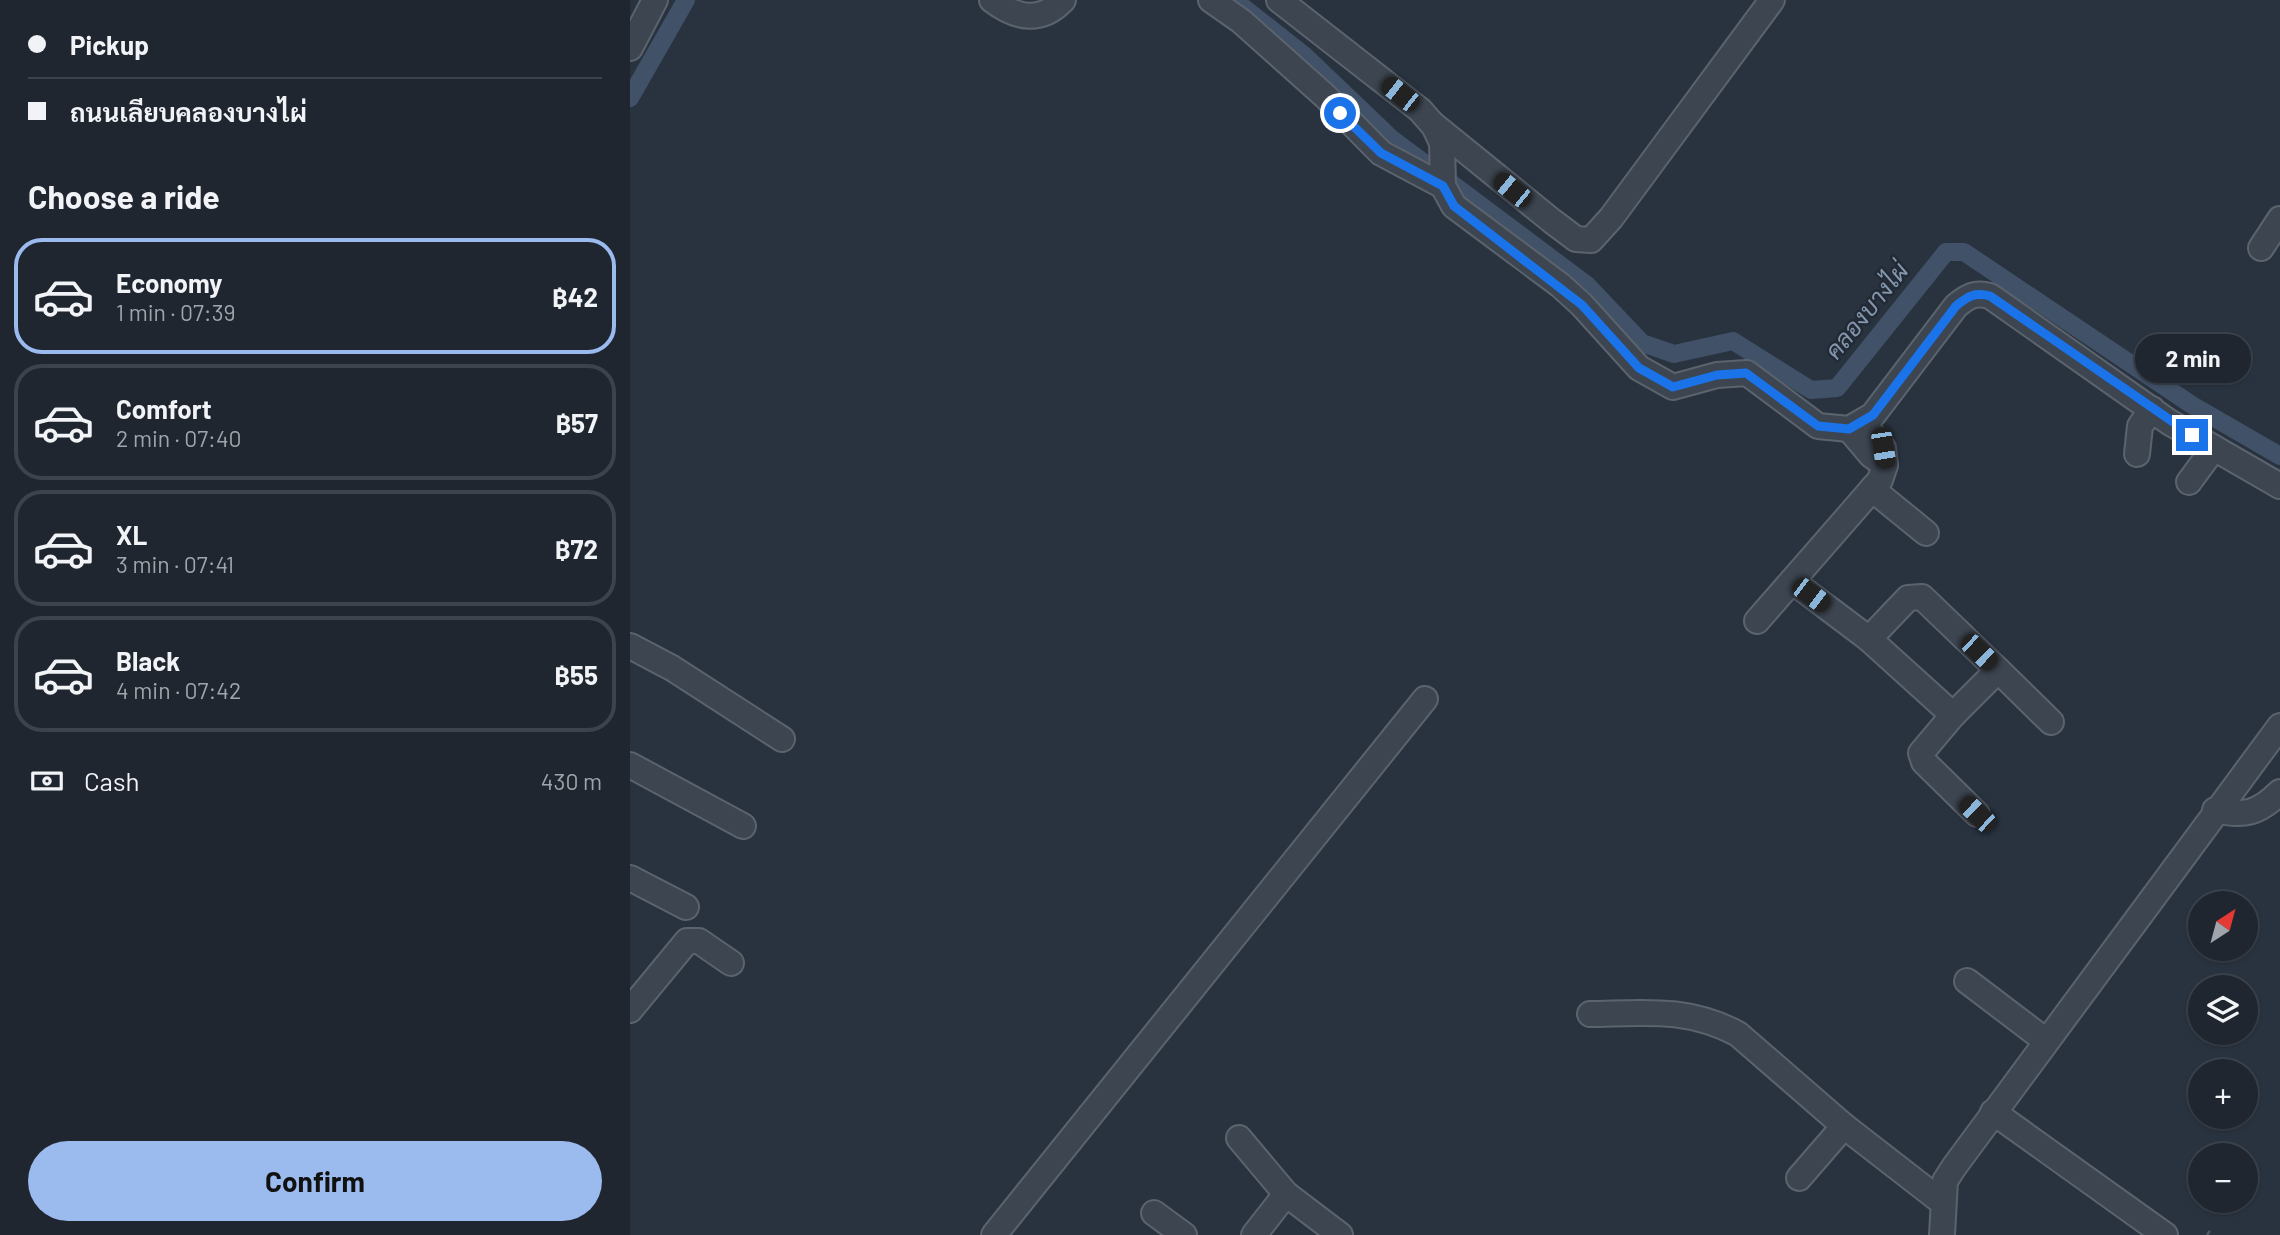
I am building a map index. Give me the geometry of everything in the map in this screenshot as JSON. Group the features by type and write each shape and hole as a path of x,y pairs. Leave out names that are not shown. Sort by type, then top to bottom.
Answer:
{"street":[{"path":"630,48 655,0"},
{"path":"992,0 1005,10 1039,17 1052,11 1063,0"},
{"path":"1211,0 1241,21 1315,87 1381,153 1443,175"},
{"path":"1279,0 1420,110 1434,126 1552,221 1576,239 1591,240 1611,218 1772,0"},
{"path":"1434,126 1442,144 1443,175 1454,206 1560,285 1582,305 1639,368 1660,383 1673,387 1717,375 1746,373 1818,426 1856,426 1873,415 1956,306 1967,297 1980,293 1990,296 2152,410 2280,486"},
{"path":"2261,248 2280,219"},
{"path":"2137,454 2140,426 2152,410"},
{"path":"1757,621 1880,480 1885,465 1871,455 1856,426"},
{"path":"2189,482 2214,448"},
{"path":"1872,489 1926,533"},
{"path":"1792,581 1869,639 1953,715"},
{"path":"1869,639 1908,598 1922,597 2051,722"},
{"path":"630,646 683,674 782,739"},
{"path":"1977,814 1924,762 1921,753 1953,715 1998,670"},
{"path":"994,1235 1424,699"},
{"path":"1942,1235 1945,1181 1993,1112 2280,726"},
{"path":"630,765 743,826"},
{"path":"2216,810 2234,815 2257,811 2280,792"},
{"path":"630,878 686,907"},
{"path":"630,1010 687,941 699,941 731,963"},
{"path":"1967,981 2046,1041"},
{"path":"1590,1014 1681,1013 1721,1025 1738,1034 1844,1126 1942,1202"},
{"path":"1993,1112 2165,1235"},
{"path":"1799,1178 1844,1126"},
{"path":"1239,1138 1286,1194 1340,1235"},
{"path":"1254,1235 1286,1194"},
{"path":"1154,1213 1184,1235"}],"path":[{"path":"2207,1235 2211,1228"}],"waterway":[{"path":"630,98 686,0"},
{"name":"คลองบางไผ่","path":"1234,0 1304,55 1392,139 1587,285 1642,343 1674,354 1733,341 1811,390 1837,388 1946,252 1964,252 2192,405 2280,456"}],"route":[{"path":"1340,113 1381,153 1443,186 1454,206 1560,285 1582,305 1608,337 1639,368 1667,386 1673,387 1734,372 1746,373 1818,426 1832,430 1849,429 1873,415 1956,306 1967,297 1980,293 1990,296 2169,422 2192,435"}]}
